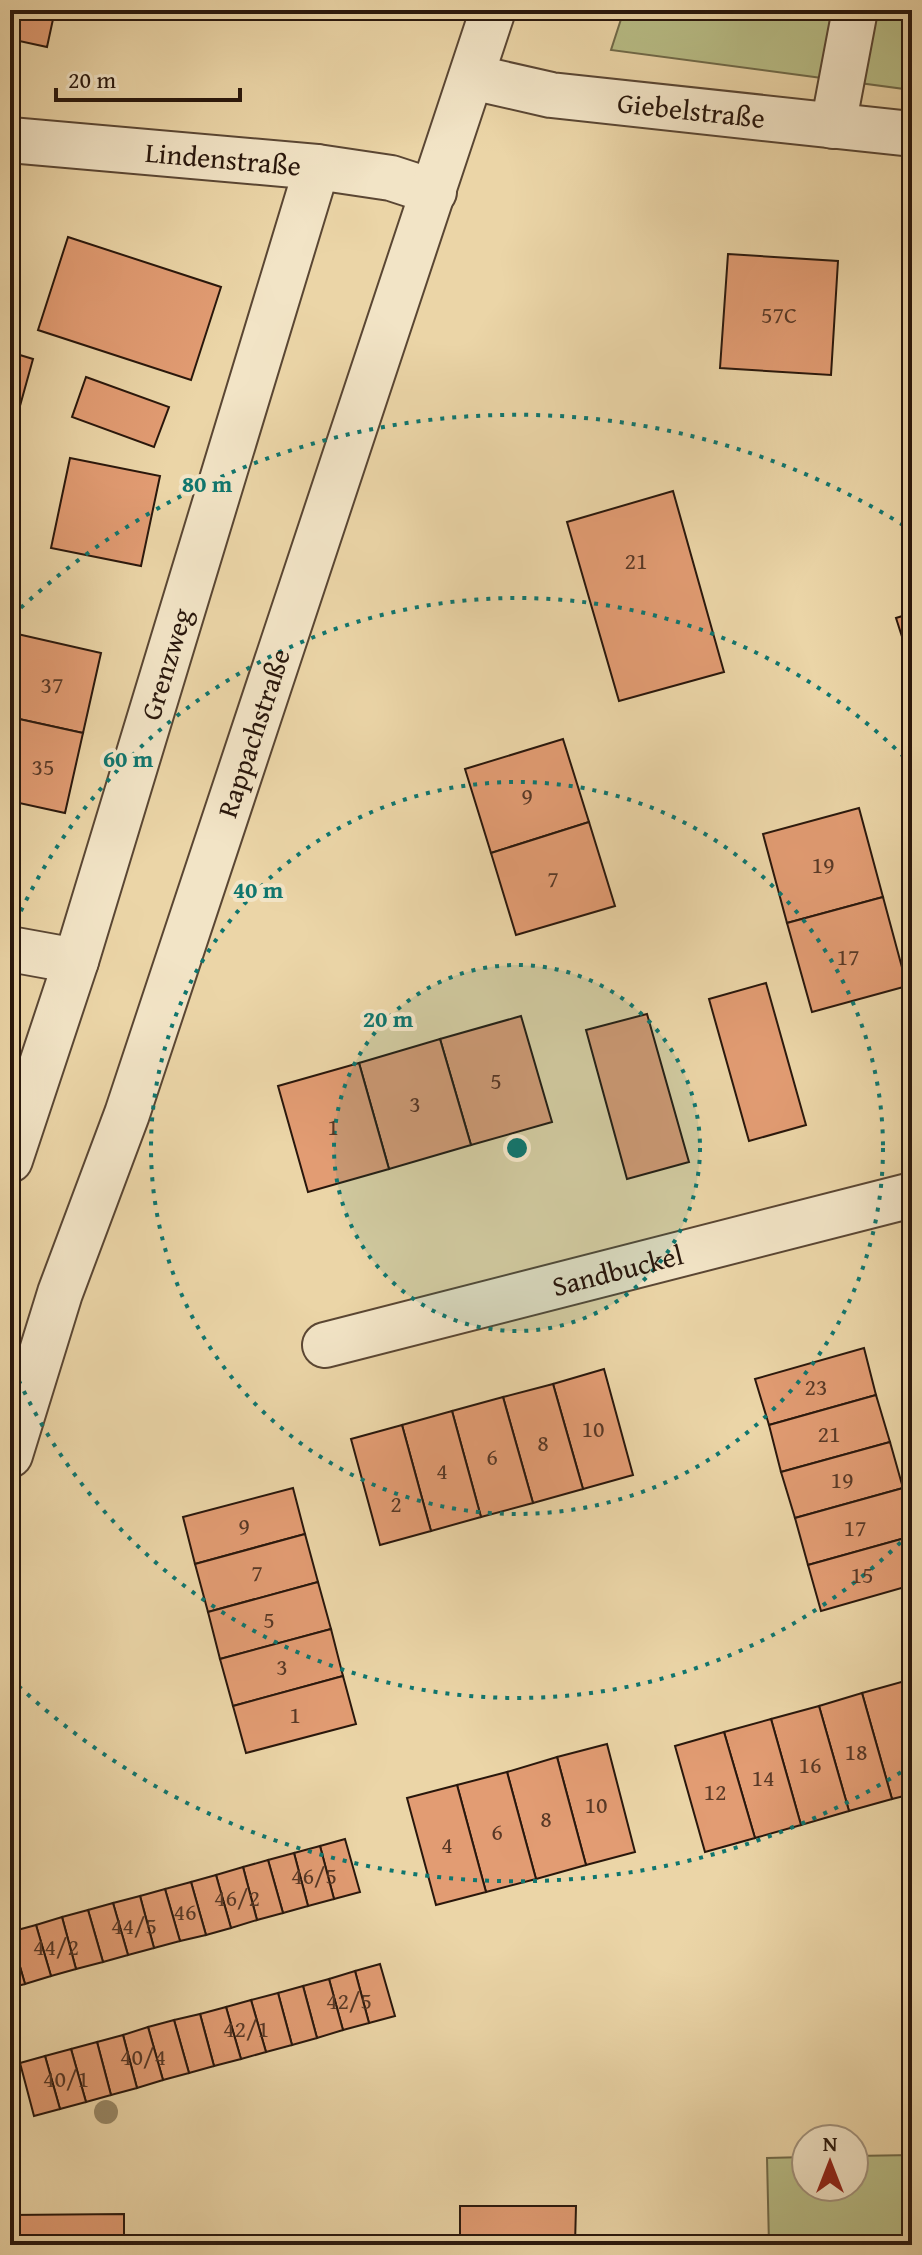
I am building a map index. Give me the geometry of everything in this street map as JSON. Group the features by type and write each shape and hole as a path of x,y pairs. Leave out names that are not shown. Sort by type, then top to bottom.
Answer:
{"street":[{"name":"Rappachstraße","path":"10,1455 60,1293 127,1114 493,10"},
{"path":"833,126 855,10"},
{"name":"Giebelstraße","path":"472,77 551,95 912,134"},
{"name":"Lindenstraße","path":"10,140 317,167 391,178 434,192"},
{"name":"Grenzweg","path":"10,1160 76,961 317,167"},
{"path":"10,949 76,961"},
{"name":"Sandbuckel","path":"325,1345 912,1195"}],"green space":[{"path":"624,10 912,10 912,90 611,50"},
{"path":"912,2155 912,2245 769,2245 767,2158 790,2157 790,2203 870,2203 870,2156"}],"building":[{"path":"10,10 55,10 47,47 10,39"},
{"path":"68,237 221,287 191,380 38,330"},
{"path":"728,254 838,261 831,375 720,368"},
{"path":"912,314 912,410 903,315"},
{"path":"10,352 33,359 10,442"},
{"path":"86,377 169,407 154,447 72,417"},
{"path":"70,458 160,476 141,566 51,548"},
{"path":"673,491 724,672 619,701 567,522"},
{"path":"912,613 912,668 896,618"},
{"path":"13,633 101,653 83,733 10,717 10,646"},
{"path":"10,717 83,733 65,813 10,801"},
{"path":"563,739 589,822 491,853 465,769"},
{"path":"859,808 883,897 787,923 763,834"},
{"path":"589,822 615,906 516,935 491,853"},
{"path":"883,897 907,986 812,1012 787,923"},
{"path":"766,983 806,1125 749,1141 709,999"},
{"path":"647,1014 689,1162 627,1179 586,1030"},
{"path":"521,1016 552,1122 471,1145 440,1039"},
{"path":"440,1039 471,1145 389,1169 359,1063"},
{"path":"359,1063 389,1169 308,1192 278,1086"},
{"path":"864,1348 876,1395 769,1425 755,1379"},
{"path":"604,1369 633,1475 583,1489 553,1384"},
{"path":"553,1384 583,1489 533,1503 503,1397"},
{"path":"876,1395 890,1442 781,1472 769,1425"},
{"path":"503,1397 533,1503 481,1517 452,1411"},
{"path":"452,1411 481,1517 431,1531 402,1425"},
{"path":"402,1425 431,1531 380,1545 351,1439"},
{"path":"890,1442 903,1488 795,1518 781,1472"},
{"path":"293,1488 305,1534 195,1564 183,1517"},
{"path":"903,1488 912,1520 912,1536 808,1565 795,1518"},
{"path":"305,1534 318,1582 208,1612 195,1564"},
{"path":"912,1536 912,1585 821,1611 808,1565"},
{"path":"318,1582 331,1629 220,1659 208,1612"},
{"path":"331,1629 343,1676 233,1706 220,1659"},
{"path":"343,1676 356,1724 246,1753 233,1706"},
{"path":"912,1679 912,1794 892,1799 862,1693"},
{"path":"862,1693 892,1799 849,1811 819,1706"},
{"path":"819,1706 849,1811 801,1825 771,1719"},
{"path":"771,1719 801,1825 755,1838 724,1732"},
{"path":"724,1732 755,1838 705,1852 675,1746"},
{"path":"607,1744 635,1852 586,1865 557,1757"},
{"path":"557,1757 586,1865 536,1879 507,1772"},
{"path":"507,1772 536,1879 486,1892 457,1785"},
{"path":"457,1785 486,1892 436,1905 407,1798"},
{"path":"345,1839 360,1892 334,1899 320,1846"},
{"path":"320,1846 334,1899 308,1906 294,1853"},
{"path":"294,1853 308,1906 283,1913 268,1860"},
{"path":"268,1860 283,1913 257,1920 243,1867"},
{"path":"243,1867 257,1920 231,1928 216,1875"},
{"path":"216,1875 231,1928 206,1935 191,1882"},
{"path":"191,1882 206,1935 180,1941 165,1889"},
{"path":"165,1889 180,1941 154,1948 140,1896"},
{"path":"140,1896 154,1948 128,1955 113,1903"},
{"path":"113,1903 128,1955 103,1962 88,1910"},
{"path":"88,1910 103,1962 76,1969 62,1917"},
{"path":"62,1917 76,1969 51,1976 36,1925"},
{"path":"36,1925 51,1976 25,1984 10,1932"},
{"path":"10,1932 25,1984 10,1988"},
{"path":"380,1964 395,2016 369,2023 355,1971"},
{"path":"355,1971 369,2023 343,2030 329,1979"},
{"path":"329,1979 343,2030 317,2038 303,1986"},
{"path":"303,1986 317,2038 292,2045 278,1993"},
{"path":"278,1993 292,2045 266,2052 251,2000"},
{"path":"251,2000 266,2052 241,2059 226,2007"},
{"path":"226,2007 241,2059 214,2066 200,2014"},
{"path":"200,2014 214,2066 189,2073 174,2020"},
{"path":"174,2020 189,2073 163,2080 148,2027"},
{"path":"148,2027 163,2080 137,2088 123,2035"},
{"path":"123,2035 137,2088 111,2095 97,2042"},
{"path":"97,2042 111,2095 86,2102 71,2049"},
{"path":"71,2049 86,2102 60,2109 45,2056"},
{"path":"45,2056 60,2109 34,2116 20,2063"},
{"path":"460,2206 576,2206 575,2245 460,2245"},
{"path":"124,2214 124,2245 10,2245 10,2215"}]}
